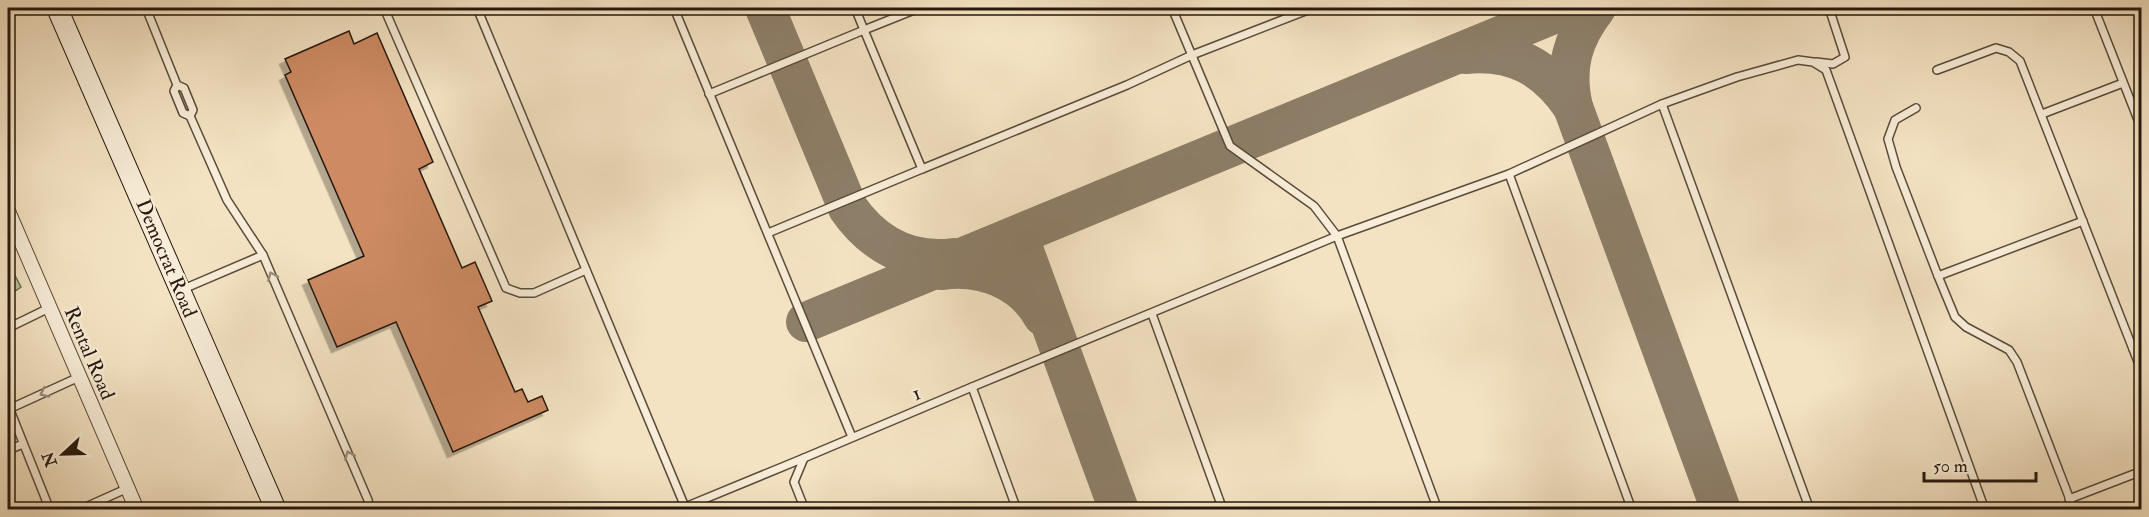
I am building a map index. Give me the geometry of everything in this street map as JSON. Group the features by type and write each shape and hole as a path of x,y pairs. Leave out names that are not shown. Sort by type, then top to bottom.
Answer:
{"main road":[{"name":"Democrat Road","path":"61,10 276,510"}],"street":[{"name":"Rental Road","path":"8,211 137,510"}],"lane":[{"path":"146,8 177,85 174,91 183,113 190,116 227,200 263,255 368,500 370,510"},
{"path":"384,8 506,288 520,293 534,293 586,270 477,8"},
{"path":"674,8 852,437"},
{"path":"855,8 922,169"},
{"path":"709,94 919,8"},
{"path":"1172,8 1230,146 1314,207 1338,236 1437,510"},
{"path":"768,233 1127,85 1192,55 1313,8"},
{"name":"1","path":"586,270 685,507 1338,236 1509,174 1662,104 1737,77 1798,60 1833,64 1845,57 1829,8"},
{"path":"2094,8 2142,130"},
{"path":"1937,70 1996,48 2009,52 2020,61 2142,372"},
{"path":"1813,62 1826,70 1985,510"},
{"path":"2042,114 2123,83"},
{"path":"1662,104 1810,510"},
{"path":"1916,108 1895,120 1888,138 1896,167 1938,276 1955,317 1966,327 2009,350 2017,362 2074,510"},
{"path":"1509,174 1632,510"},
{"path":"1938,276 2083,221"},
{"path":"180,290 263,255"},
{"path":"8,328 49,308"},
{"path":"1152,314 1224,510"},
{"path":"2133,349 2142,346"},
{"path":"50,510 8,407 79,377"},
{"path":"972,387 1017,510"},
{"path":"8,450 23,444"},
{"path":"804,458 794,482 805,510"},
{"path":"2070,499 2142,471"},
{"path":"79,510 128,488"}],"green space":[{"path":"8,262 21,287 8,296"}],"building":[{"path":"349,31 354,44 377,33 433,162 419,169 462,268 475,262 492,301 478,307 515,392 522,389 528,402 542,396 548,410 453,452 396,322 337,347 308,280 364,256 285,75 291,72 285,59"}],"taxiway":[{"path":"765,8 848,208 869,232 894,249 922,258 954,258"},
{"path":"806,322 1568,8"},
{"path":"1596,8 1581,31 1572,54 1569,79 1573,107 1721,510"},
{"path":"1465,54 1498,55 1527,64 1540,71 1551,81 1573,107"},
{"path":"1018,235 1119,510"},
{"path":"942,270 971,270 1000,277 1024,293 1035,303 1043,316"}]}
